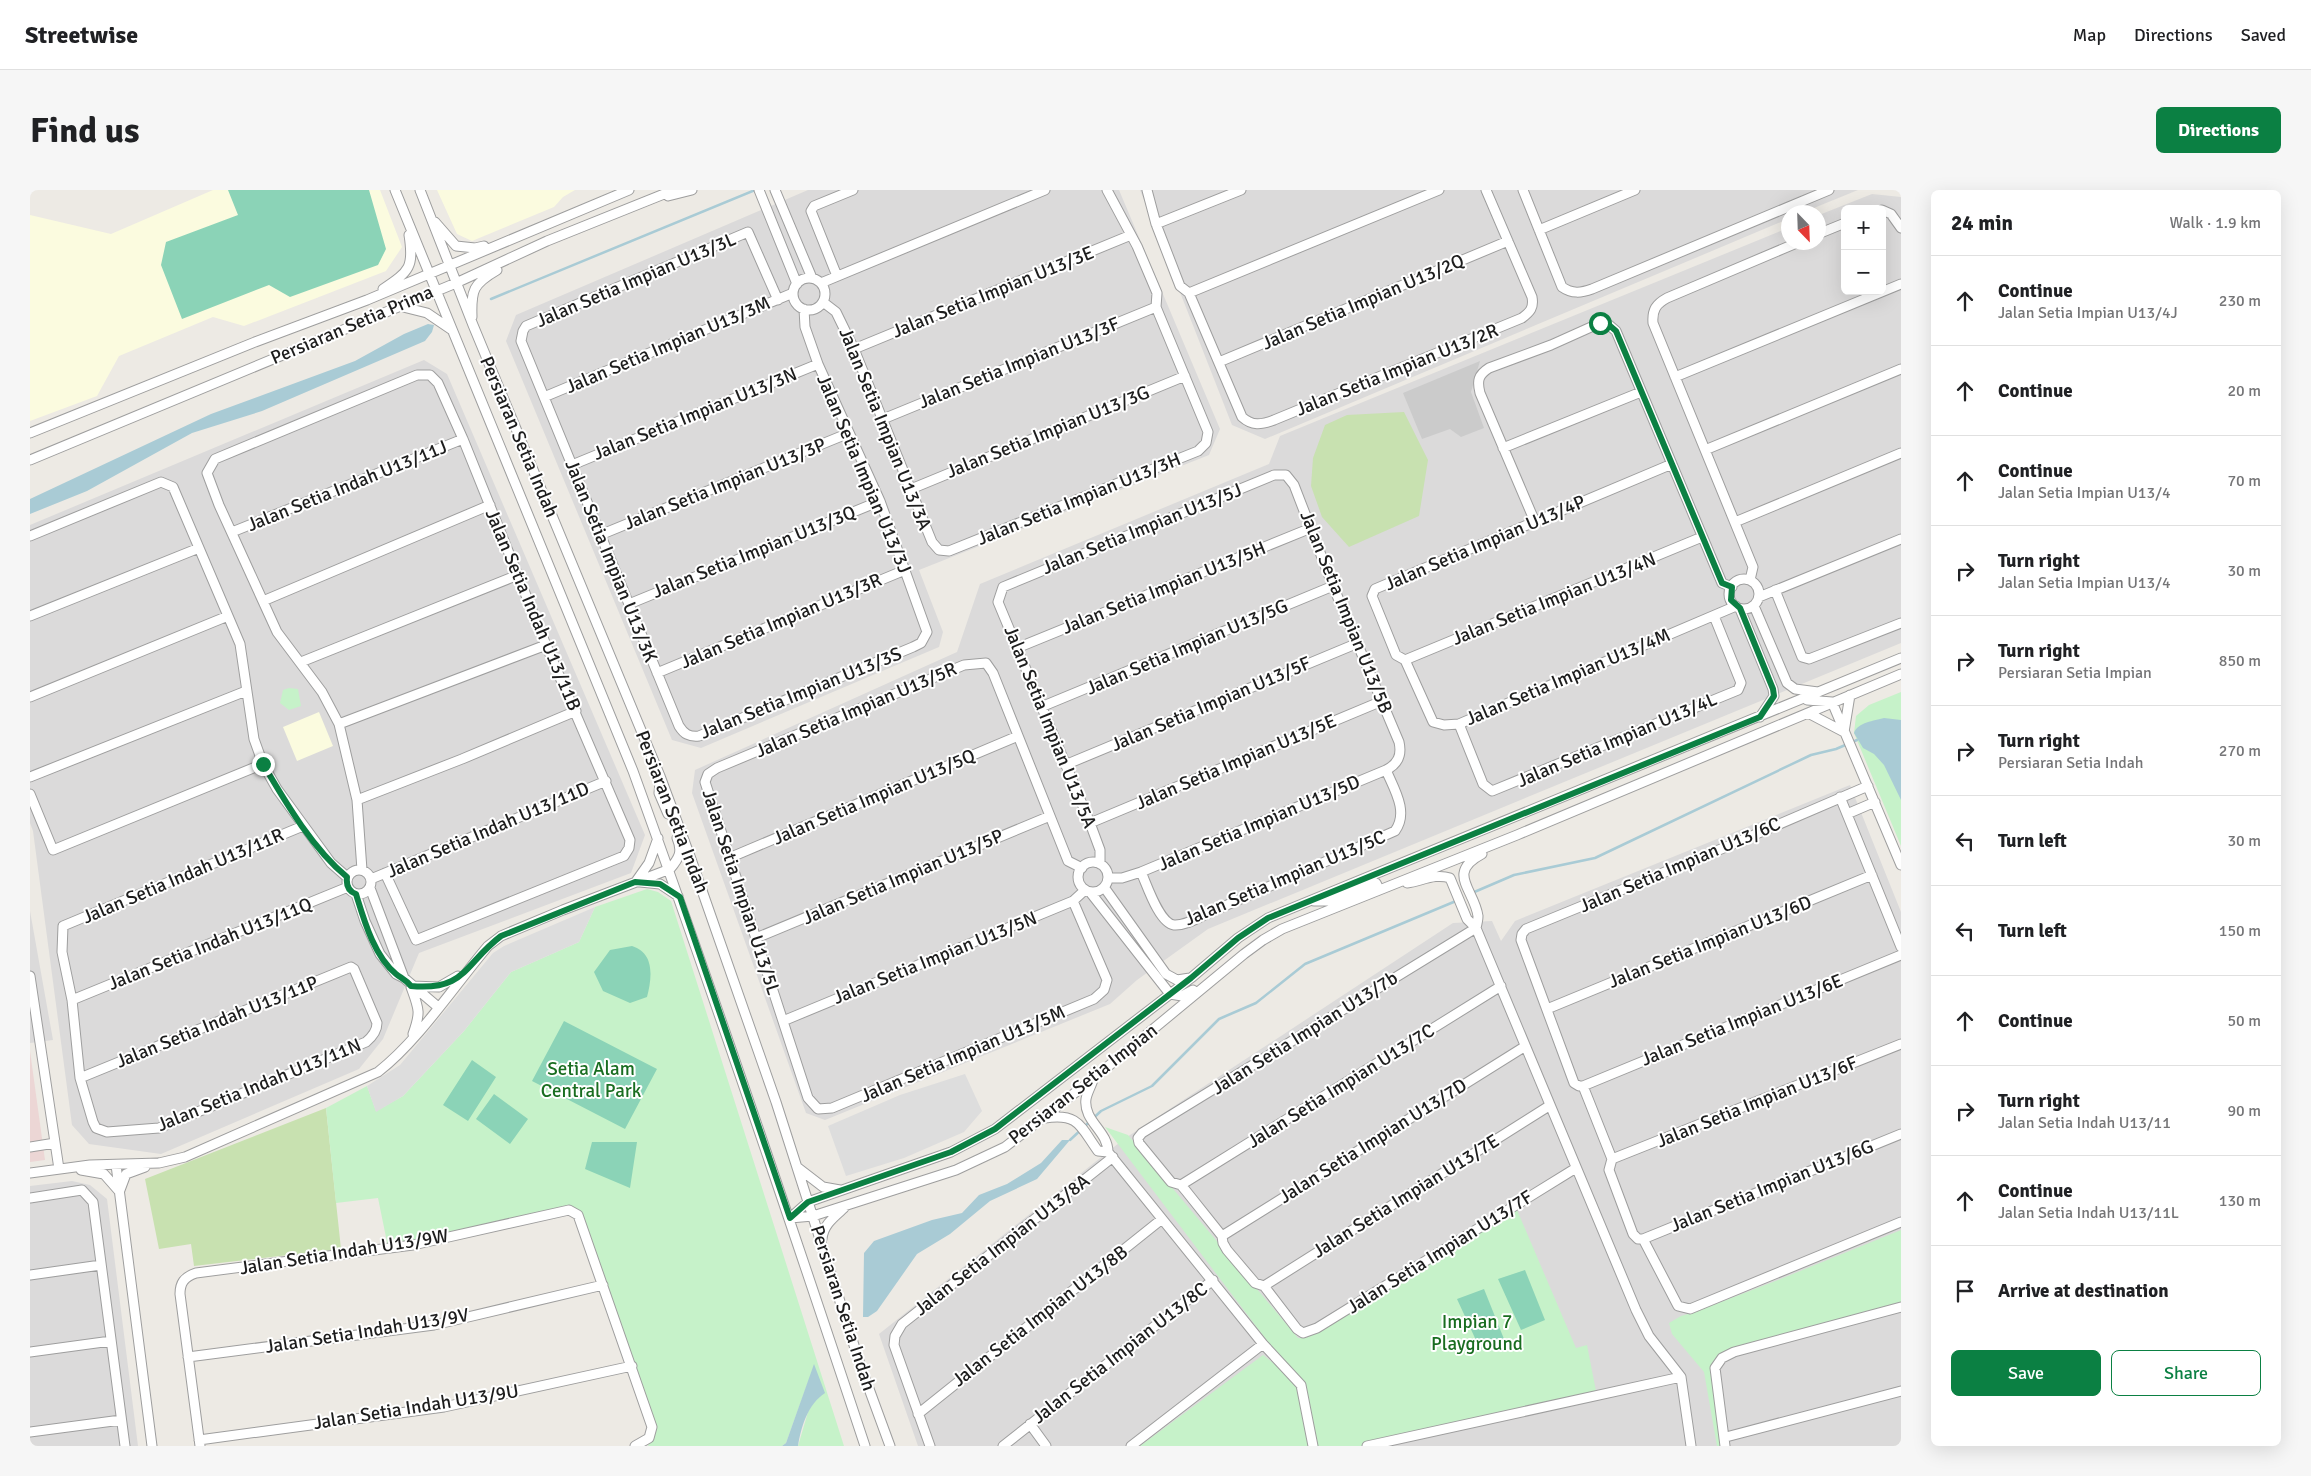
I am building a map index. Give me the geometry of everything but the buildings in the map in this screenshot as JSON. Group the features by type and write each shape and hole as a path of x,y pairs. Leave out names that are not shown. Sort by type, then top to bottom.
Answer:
{"street":[{"name":"Persiaran Setia Indah","path":"395,190 629,762 670,869 790,1218 865,1446"},
{"name":"Persiaran Setia Indah","path":"420,190 473,325 660,776 694,868 797,1167 861,1368 890,1446"},
{"name":"Persiaran Setia Prima","path":"30,434 255,342 450,266 509,239 629,190"},
{"name":"Persiaran Setia Prima","path":"30,460 456,283 547,241 674,190"},
{"path":"657,197 682,194 692,190"},
{"path":"760,190 797,284"},
{"path":"775,190 812,278"},
{"path":"837,276 810,211 814,206 853,190"},
{"path":"821,283 1045,190"},
{"path":"1108,190 1157,293 1156,307 1185,376"},
{"path":"1147,190 1156,224 1180,286 1189,294 1219,362"},
{"path":"1156,224 1241,190"},
{"path":"1189,294 1439,190"},
{"path":"1486,190 1508,241"},
{"path":"1523,190 1562,287 1575,293 1592,289 1829,190"},
{"path":"1539,230 1635,190"},
{"path":"1886,212 1891,214 1901,228"},
{"path":"430,216 456,246 476,248 509,239"},
{"path":"366,300 404,275 412,257 406,220"},
{"path":"1826,231 1841,225"},
{"name":"Jalan Setia Impian U13/3L","path":"544,397 521,341 526,326 748,232 778,300"},
{"name":"Jalan Setia Impian U13/3E","path":"854,350 1131,235"},
{"path":"473,325 471,296 479,280 547,241"},
{"name":"Jalan Setia Impian U13/2R","path":"1219,362 1242,418 1249,424 1258,424 1274,420 1522,318 1530,312 1532,297 1508,241"},
{"name":"Jalan Setia Impian U13/2Q","path":"1219,362 1508,241"},
{"path":"1750,580 1753,567 1653,323 1652,313 1657,304 1667,298 1781,250"},
{"path":"812,278 821,283 825,292 823,302 811,310 804,309 796,303 793,293 797,284 804,279 812,278"},
{"path":"1675,377 1901,284"},
{"name":"Jalan Setia Impian U13/3M","path":"544,397 793,293"},
{"name":"Jalan Setia Impian U13/3A","path":"823,302 836,312 854,350 932,542 939,550 949,551"},
{"path":"398,306 427,313 452,330"},
{"name":"Jalan Setia Impian U13/3F","path":"882,419 1156,307"},
{"name":"Jalan Setia Impian U13/3J","path":"804,309 805,327 818,364 880,501 926,625 925,638"},
{"path":"1535,522 1477,383 1481,373 1489,368 1551,345 1600,323 1609,325 1616,331 1722,583 1732,587"},
{"name":"Jalan Setia Impian U13/3N","path":"572,465 818,364"},
{"path":"1705,450 1901,369"},
{"name":"Jalan Setia Indah U13/11B","path":"232,532 207,473 215,459 417,375 430,375 438,383 463,439 546,645 630,840 629,848 624,856 416,940 385,873"},
{"name":"Jalan Setia Impian U13/3H","path":"949,551 1198,451 1206,444 1208,432 1185,376"},
{"name":"Jalan Setia Impian U13/3G","path":"911,488 1185,376"},
{"path":"1503,448 1641,392"},
{"name":"Jalan Setia Impian U13/3K","path":"544,397 679,726"},
{"name":"Jalan Setia Impian U13/3P","path":"600,535 849,432"},
{"name":"Jalan Setia Indah U13/11J","path":"232,532 463,439"},
{"path":"1735,522 1901,453"},
{"name":"Jalan Setia Impian U13/4P","path":"1405,660 1396,656 1372,596 1375,588 1672,464"},
{"name":"Jalan Setia Impian U13/5J","path":"1001,591 1007,584 1111,544 1274,475 1286,476"},
{"name":"Jalan Setia Impian U13/5B","path":"1286,476 1294,485 1333,586 1399,742 1401,751"},
{"path":"30,536 161,482 173,487 178,494 240,644 254,739 263,764 331,864 348,882 356,894 365,921 380,954 396,974 438,1007"},
{"name":"Jalan Setia Impian U13/3Q","path":"629,604 880,501"},
{"path":"263,600 490,505"},
{"name":"Jalan Setia Impian U13/5H","path":"1017,648 1311,528"},
{"path":"232,532 277,632 322,692 339,724 357,800 362,870"},
{"name":"Jalan Setia Impian U13/4N","path":"1405,660 1702,537"},
{"path":"1738,607 1747,609 1754,606 1759,597 1901,539"},
{"path":"30,616 199,548"},
{"name":"Jalan Setia Impian U13/3R","path":"657,673 905,570"},
{"path":"301,662 518,575"},
{"path":"1759,597 1757,586 1750,580 1741,580 1732,587 1730,596 1738,607 1752,635 1773,689 1774,696 1760,717"},
{"name":"Jalan Setia Impian U13/5G","path":"1041,708 1333,586"},
{"path":"1775,590 1802,656 1809,660 1901,623"},
{"name":"Jalan Setia Impian U13/5A","path":"1001,591 998,602 1090,823 1100,850 1100,864"},
{"path":"1754,606 1787,683 1795,690 1819,692"},
{"name":"Jalan Setia Impian U13/4M","path":"1405,660 1433,722 1444,725 1459,724 1738,607"},
{"path":"30,697 228,616"},
{"name":"Jalan Setia Impian U13/4L","path":"1459,724 1483,784 1492,791 1738,690 1740,683 1714,616"},
{"path":"1752,635 1764,630"},
{"name":"Jalan Setia Impian U13/3S","path":"679,726 686,734 699,736 913,647 925,638"},
{"name":"Jalan Setia Impian U13/5F","path":"1066,765 1358,643"},
{"path":"339,724 546,645"},
{"name":"Persiaran Setia Impian","path":"790,1218 808,1202 951,1152 995,1129 1191,978 1238,938 1268,918 1901,658"},
{"name":"Jalan Setia Impian U13/5R","path":"717,768 964,665 986,663 993,673 1018,736"},
{"name":"Persiaran Setia Impian","path":"790,1218 813,1216 956,1170 1006,1146 1094,1078 1244,954 1282,929 1517,834 1901,674"},
{"path":"30,777 246,691"},
{"path":"1845,734 1850,695"},
{"name":"Jalan Setia Impian U13/5E","path":"1090,823 1382,701"},
{"path":"1799,701 1832,702 1901,865"},
{"path":"357,800 462,759 576,711"},
{"path":"1808,712 1845,734"},
{"path":"1018,736 1068,861 1082,868"},
{"name":"Jalan Setia Impian U13/5Q","path":"729,858 1018,736"},
{"name":"Jalan Setia Impian U13/5D","path":"1108,878 1122,878 1141,872 1386,770 1394,766 1401,751"},
{"path":"30,794 53,850 263,764"},
{"name":"Jalan Setia Impian U13/5L","path":"717,768 708,774 705,782 782,1021"},
{"name":"Jalan Setia Impian U13/5C","path":"1141,872 1162,918 1170,924 1182,924 1204,915 1395,830 1402,817 1401,807 1386,770"},
{"path":"119,1192 126,1174 135,1169 185,1157 378,1072 395,1059 488,946 501,936 670,869 680,857 680,846 660,792 660,776"},
{"name":"Jalan Setia Indah U13/11D","path":"370,883 385,873 606,781"},
{"name":"Jalan Setia Impian U13/6C","path":"1547,1009 1521,940 1522,934 1526,929 1868,786"},
{"path":"1840,797 1901,947"},
{"path":"1847,814 1875,802"},
{"name":"Jalan Setia Impian U13/5P","path":"756,938 1050,816"},
{"name":"Jalan Setia Indah U13/11R","path":"72,1000 62,952 63,926 304,826"},
{"path":"1476,928 1478,916 1463,880 1464,870 1472,859 1517,834"},
{"path":"635,882 649,863 658,838"},
{"path":"1088,891 1095,892 1104,887 1108,878 1106,870 1100,864 1090,863 1082,868 1078,877 1079,882 1136,948 1170,994 1186,995 1244,954"},
{"path":"348,882 352,872 362,870 368,873 378,915 419,1006 420,1016 409,1043"},
{"name":"Jalan Setia Impian U13/6D","path":"1547,1009 1872,875"},
{"path":"1387,887 1443,876 1450,878 1467,919 1476,928 1501,986 1524,1047 1636,1310 1649,1336 1681,1377 1691,1446"},
{"name":"Jalan Setia Indah U13/11Q","path":"72,1000 348,882"},
{"path":"635,882 660,884 680,897"},
{"path":"356,894 364,893 370,883"},
{"path":"1308,901 1330,901 1376,883 1378,887 1374,892"},
{"path":"1104,887 1166,974 1177,980 1191,978"},
{"name":"Jalan Setia Impian U13/5N","path":"782,1021 1073,901 1088,891"},
{"name":"Jalan Setia Impian U13/5M","path":"782,1021 808,1098 818,1109 832,1108 1094,999 1104,990 1107,980 1073,901"},
{"name":"Jalan Setia Impian U13/7b","path":"1181,1185 1171,1182 1139,1143 1138,1138 1142,1133 1476,928"},
{"path":"1136,948 1144,941"},
{"name":"Jalan Setia Impian U13/6E","path":"1583,1086 1901,955"},
{"name":"Jalan Setia Indah U13/11P","path":"80,1078 351,967 354,969"},
{"name":"Jalan Setia Indah U13/11N","path":"80,1078 93,1122 101,1131 159,1128 366,1042 377,1028 354,969"},
{"path":"408,982 439,987 467,971"},
{"path":"30,976 33,1021 55,1143 62,1168"},
{"path":"1154,1007 1163,993 1157,977"},
{"name":"Jalan Setia Impian U13/7C","path":"1181,1185 1501,986"},
{"path":"72,1000 80,1078"},
{"path":"1547,1009 1574,1083 1583,1086 1612,1159 1609,1170 1633,1234 1638,1239 1643,1239 1675,1302 1682,1308 1690,1308 1901,1222"},
{"name":"Jalan Setia Impian U13/6F","path":"1612,1159 1901,1044"},
{"name":"Jalan Setia Impian U13/7D","path":"1222,1236 1524,1047"},
{"path":"1094,1078 1086,1098 1086,1112 1108,1142 1110,1155 1263,1344 1301,1385 1313,1446"},
{"name":"Jalan Setia Impian U13/7E","path":"1264,1286 1549,1106"},
{"path":"1043,1119 1063,1115 1076,1120 1098,1151 1110,1155"},
{"name":"Jalan Setia Impian U13/6G","path":"1643,1239 1901,1134"},
{"path":"30,1147 55,1143"},
{"name":"Jalan Setia Impian U13/8A","path":"918,1414 894,1344 895,1336 902,1324 1110,1155"},
{"path":"30,1173 62,1168 159,1163"},
{"path":"116,1165 152,1446"},
{"path":"797,1167 823,1187 842,1190"},
{"path":"62,1168 104,1174 119,1192"},
{"name":"Jalan Setia Impian U13/7F","path":"1264,1286 1297,1329 1303,1333 1317,1328 1576,1168"},
{"path":"1181,1185 1222,1236 1227,1250 1255,1283 1264,1286"},
{"path":"30,1198 82,1190 93,1202 125,1446"},
{"path":"822,1244 822,1232 829,1222 848,1204"},
{"name":"Jalan Setia Indah U13/9W","path":"188,1357 180,1286 187,1277 196,1273 413,1245 563,1210 574,1211 578,1215 603,1285"},
{"name":"Jalan Setia Impian U13/8B","path":"918,1414 1162,1219"},
{"path":"30,1275 101,1265"},
{"name":"Jalan Setia Impian U13/8C","path":"1002,1446 1213,1280"},
{"path":"603,1285 652,1427 649,1438 635,1446"},
{"name":"Jalan Setia Indah U13/9V","path":"188,1357 434,1325 603,1285"},
{"path":"1901,1307 1734,1352 1722,1358 1715,1368 1725,1441 1901,1391"},
{"path":"30,1352 111,1341"},
{"path":"1131,1446 1263,1344"},
{"path":"188,1357 200,1443"},
{"name":"Jalan Setia Indah U13/9U","path":"200,1443 444,1407 632,1366"},
{"path":"1367,1446 1681,1377"},
{"path":"918,1414 930,1446"},
{"path":"30,1432 121,1420"},
{"path":"1030,1424 1046,1446"}],"shaded area":[{"path":"213,190 380,190 402,247 386,271 244,326 213,317 119,356 97,396 30,421 30,215 111,234"},
{"path":"437,190 575,190 563,197 554,207 472,241 457,234"},
{"path":"808,190 1119,190 1220,429 1209,455 919,570 943,632 939,647 701,748 672,740 506,341 516,315"},
{"path":"1140,190 1858,190 1821,205 1781,205 1781,222 1265,439 1232,425"},
{"path":"1872,194 1901,197 1901,643 1208,929 1137,980 1110,1004 825,1120 806,1113 692,793 695,770 957,652 980,584 1269,464 1280,436 1781,231 1781,250 1826,250 1826,212 1841,206 1841,295 1886,295 1886,205 1844,205"},
{"path":"424,360 447,374 645,835 631,873 419,953 383,1039 359,1069 161,1154 89,1144 72,1125 33,831 30,823 30,525"},
{"path":"1480,361 1471,392 1484,428 1461,437 1450,429 1422,439 1403,393"},
{"path":"319,712 333,746 297,761 283,727"},
{"path":"1850,785 1901,912 1901,1446 918,1446 879,1334 1124,1139 1453,923 1492,921 1501,941 1515,921"},
{"path":"595,907 579,942 511,972 464,1031 403,1096 376,1112 367,1086 400,1065 493,953 504,946"},
{"path":"30,911 53,1040 30,1043"},
{"path":"30,1051 45,1160 30,1162"},
{"path":"965,1074 982,1111 964,1132 904,1158 846,1176 828,1126 900,1095"},
{"path":"72,1181 90,1185 107,1199 138,1446 30,1446 30,1186"}],"green space":[{"path":"228,190 369,190 386,249 378,265 290,297 269,285 182,319 161,265 166,242 238,215"},
{"path":"1404,412 1428,460 1419,516 1349,547 1322,517 1311,486 1313,458 1325,425 1347,415"},
{"path":"289,688 298,689 301,706 289,710 280,703 283,690"},
{"path":"1901,692 1901,846 1854,733 1856,716 1869,705"},
{"name":"Setia Alam Central Park","path":"647,889 658,892 671,901 844,1446 798,1446 808,1412 815,1399 808,1382 786,1443 782,1446 648,1446 653,1434 573,1209 388,1247 378,1198 336,1203 326,1108 367,1086 376,1111 403,1096 464,1031 511,972 579,942 595,907"},
{"path":"632,946 645,954 651,974 647,997 630,1003 603,991 594,972 610,950"},
{"path":"564,1021 657,1069 625,1129 532,1081"},
{"path":"472,1060 496,1077 468,1121 443,1105"},
{"path":"494,1094 528,1119 510,1144 476,1119"},
{"path":"326,1108 341,1249 194,1266 191,1244 159,1249 145,1179"},
{"name":"Impian 7 Playground","path":"1105,1127 1128,1135 1298,1338 1306,1338 1312,1335 1517,1210 1576,1348 1587,1345 1596,1391 1367,1446 1140,1446 1263,1355 1299,1383"},
{"path":"592,1142 637,1142 630,1188 585,1169"},
{"path":"1901,1230 1901,1302 1731,1349 1719,1363 1727,1446 1717,1446 1704,1372 1672,1334 1669,1323 1681,1316 1778,1280"},
{"path":"1525,1270 1545,1320 1521,1330 1498,1279"},
{"path":"1484,1289 1504,1339 1480,1349 1457,1299"}],"water":[{"path":"428,324 434,325 432,332 425,341 262,411 192,433 87,491 30,514 30,499 211,414 355,361 404,334"},
{"path":"1884,718 1901,720 1901,800 1884,765 1874,754 1863,748 1854,733 1863,724"},
{"path":"1062,1140 1070,1140 1037,1179 990,1201 950,1234 917,1254 877,1311 868,1317 863,1317 864,1253 874,1241 932,1220 962,1213 979,1195 1007,1184 1041,1163"},
{"path":"814,1364 825,1393 814,1403 806,1417 798,1446 782,1446 786,1443"}],"waterway":[{"path":"491,299 755,190"},
{"path":"1472,893 1514,875 1595,858 1811,755 1836,749 1857,740"},
{"path":"1070,1140 1101,1111 1152,1086 1219,1019 1256,1003 1305,964 1456,901"}],"route":[{"path":"263,764 277,788 331,864 347,877 347,885 356,894 365,921 380,954 396,974 404,978 411,986 431,988 449,983 467,971 488,946 501,936 635,882 649,881 660,884 680,897 790,1218 808,1202 951,1152 995,1129 1191,978 1238,938 1268,918 1760,717 1774,696 1752,635 1740,608 1733,604 1731,600 1730,591 1732,587 1722,583 1616,331 1609,325 1600,323"}]}
